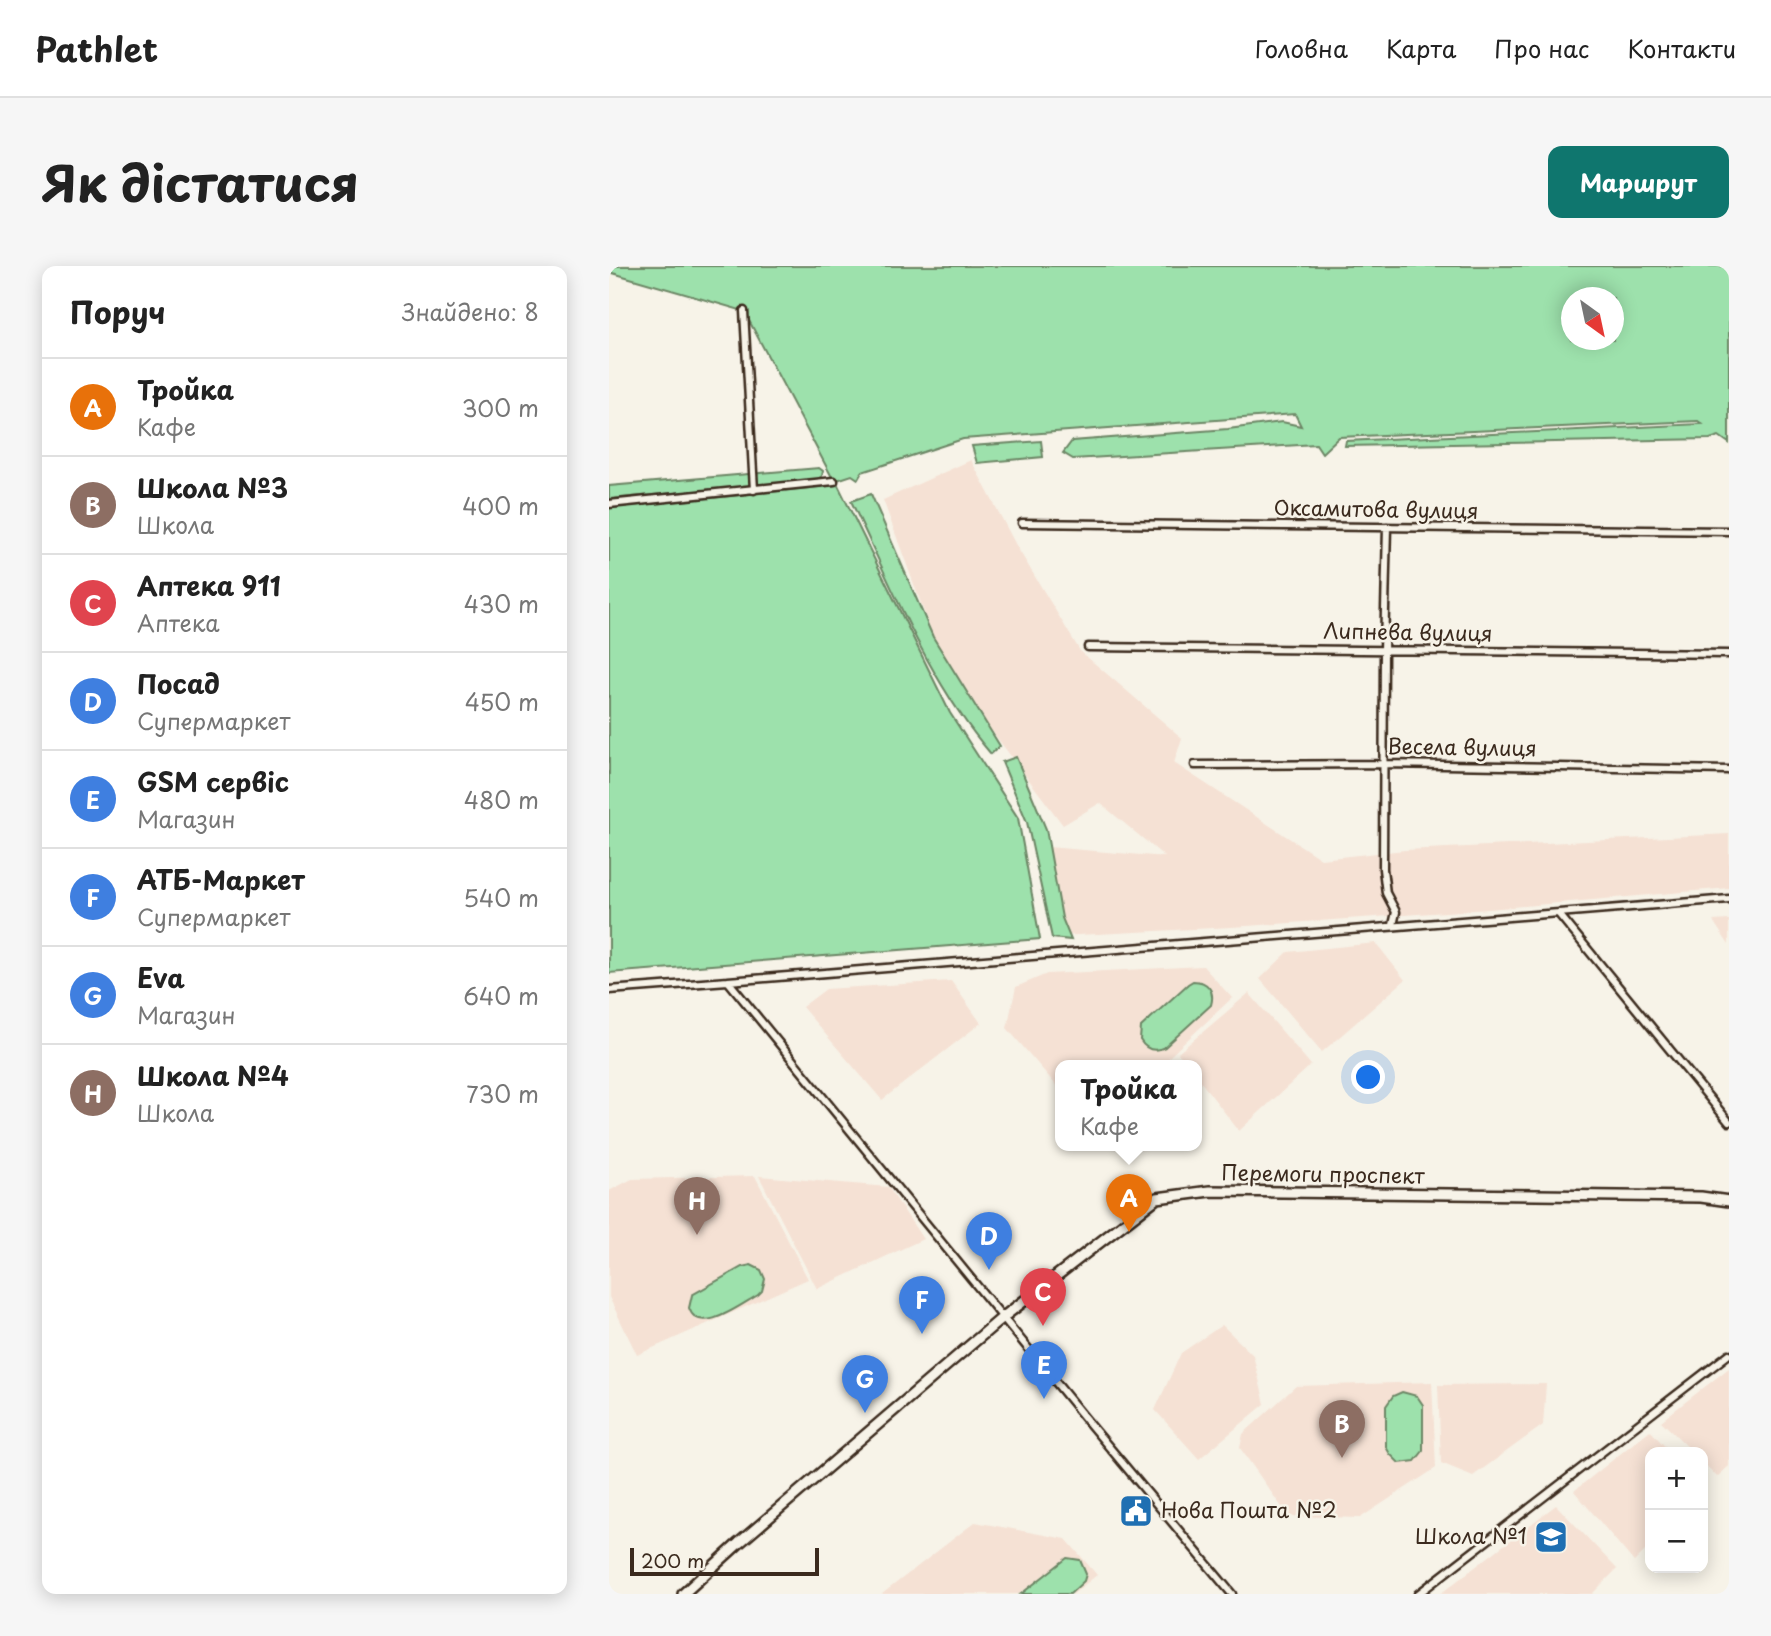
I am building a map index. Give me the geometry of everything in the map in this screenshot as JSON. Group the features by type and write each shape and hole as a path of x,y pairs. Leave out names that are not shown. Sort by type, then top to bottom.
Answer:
{"street":[{"path":"744,311 754,490"},
{"path":"609,504 834,481"},
{"name":"Оксамитова вулиця","path":"1022,523 1729,531"},
{"path":"1387,527 1383,869 1386,893 1396,912 1393,925"},
{"name":"Липнева вулиця","path":"1088,647 1729,654"},
{"name":"Весела вулиця","path":"1195,765 1384,764 1729,770"},
{"path":"609,990 1729,899"},
{"path":"1558,913 1729,1122"},
{"path":"728,981 1232,1594"},
{"name":"Перемоги проспект","path":"683,1594 1003,1318 1157,1198 1210,1191 1701,1197 1729,1201"},
{"path":"1418,1594 1729,1354"}],"shaded area":[{"path":"971,460 1017,547 1080,651 1182,738 1174,763 1321,859 1405,850 1729,834 1729,888 1489,909 1059,936 1048,847 1165,857 1100,803 1063,825 945,669 883,500"},
{"path":"1729,920 1729,945 1713,921"},
{"path":"1376,943 1405,980 1322,1052 1260,979 1288,952"},
{"path":"1203,966 1232,998 1168,1060 1055,1060 1055,1084 1007,1028 1016,987 1047,974"},
{"path":"951,981 981,1023 882,1100 802,1007 826,989"},
{"path":"1249,993 1311,1065 1239,1131 1202,1083 1202,1060 1184,1060 1178,1053"},
{"path":"755,1176 808,1279 637,1355 609,1297 609,1191 632,1179"},
{"path":"759,1176 888,1187 923,1239 817,1289"},
{"path":"1222,1325 1253,1355 1265,1404 1199,1459 1155,1410 1181,1353"},
{"path":"1729,1368 1729,1466 1717,1477 1708,1467 1708,1447 1688,1447 1661,1421"},
{"path":"1432,1382 1436,1468 1360,1518 1288,1516 1240,1448 1243,1434 1296,1386"},
{"path":"1546,1384 1543,1425 1473,1476 1441,1463 1438,1385"},
{"path":"1650,1430 1665,1447 1645,1447 1645,1551 1634,1562 1574,1491"},
{"name":"Школа №1","path":"1556,1505 1617,1569 1592,1594 1440,1594"},
{"path":"975,1522 1066,1539 1097,1575 1073,1594 882,1594"}],"green space":[{"path":"609,266 1729,266 1729,443 1719,436 1710,439 1345,446 1346,441 1702,424 1698,421 1339,437 1322,453 1316,444 1073,459 1063,453 1072,441 1228,429 1282,422 1301,426 1295,414 963,439 862,472 858,479 852,475 834,481 744,311 609,272"},
{"path":"1041,441 1043,457 977,463 972,446"},
{"path":"819,468 823,471 822,476 816,480 609,499 609,486"},
{"path":"838,485 950,713 1018,818 1040,939 609,973 609,508"},
{"path":"871,494 933,637 1000,746 991,754 948,696 930,664 851,501"},
{"path":"1016,757 1046,829 1062,918 1071,940 1052,938 1027,822 1002,762"},
{"path":"1193,981 1203,983 1209,988 1212,995 1211,1005 1165,1047 1154,1050 1145,1046 1140,1040 1141,1027"},
{"path":"751,1265 761,1270 765,1279 758,1295 721,1316 701,1320 694,1316 689,1308 692,1295 742,1267"},
{"path":"1402,1392 1417,1396 1423,1405 1423,1451 1415,1461 1399,1463 1386,1447 1386,1406 1393,1396"},
{"path":"1067,1558 1080,1560 1086,1574 1084,1581 1070,1594 1021,1594"}],"place":[{"name":"Тройка","path":"1129,1232"},
{"name":"Школа №4","path":"697,1235"},
{"name":"Посад","path":"989,1270"},
{"name":"Аптека 911","path":"1043,1326"},
{"name":"АТБ-Маркет","path":"922,1334"},
{"name":"GSM сервіс","path":"1044,1399"},
{"name":"Eva","path":"865,1413"},
{"name":"Школа №3","path":"1342,1458"},
{"name":"Нова Пошта №2","path":"1136,1511"},
{"name":"Школа №1","path":"1551,1537"}]}
